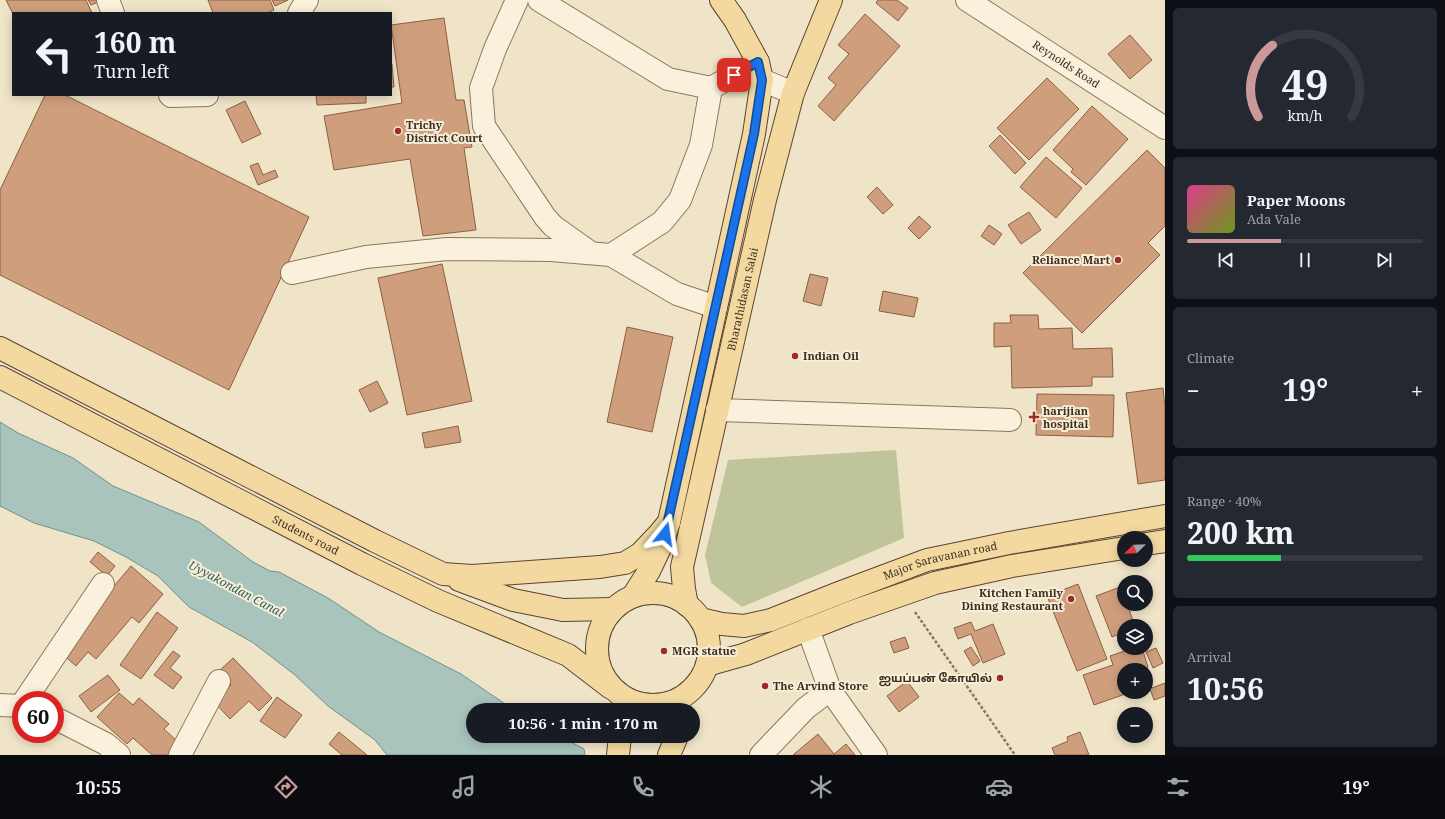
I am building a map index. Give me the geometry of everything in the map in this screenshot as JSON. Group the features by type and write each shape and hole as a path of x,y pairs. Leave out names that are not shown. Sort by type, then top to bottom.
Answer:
{"main road":[{"path":"633,596 652,593 671,596 694,612 707,634 709,649 707,665 703,675 686,696 672,703 656,706 640,705 620,699 601,672 596,654 598,636 605,619 613,609 633,596 650,571 669,522 754,134 760,71 735,20 721,0"},
{"name":"Bharathidasan Salai","path":"694,612 684,589 682,567 717,410 765,200 793,93 831,0"},
{"path":"0,348 375,542 443,574 520,602 563,610 613,609"},
{"name":"Students road","path":"0,377 438,601 568,655 620,699"},
{"name":"Major Saravanan road","path":"694,612 722,624 744,626 771,620 927,560 1009,543 1165,516"},
{"path":"443,574 472,576 600,567 625,563 640,554 669,522"},
{"path":"1153,543 1165,541"},
{"name":"Major Saravanan road","path":"707,665 746,654 808,629 935,583 1012,566 1117,549"},
{"path":"690,703 697,684"},
{"path":"618,755 619,743"},
{"path":"669,755 674,743"}],"street":[{"path":"108,0 113,12"},
{"path":"300,12 307,0"},
{"path":"517,0 495,49 481,88 484,126 545,217 554,226 601,254 677,294 716,307"},
{"path":"539,0 668,79 711,88 760,71 793,93"},
{"name":"Reynolds Road","path":"967,0 1165,128"},
{"path":"292,273 366,257 447,249 550,250 601,254 662,222 680,200 700,145 711,88"},
{"path":"717,410 1010,420"},
{"path":"31,691 103,584"},
{"path":"808,629 830,690 876,755"},
{"path":"180,755 219,681"},
{"path":"761,755 806,708 830,690"},
{"path":"0,705 12,706"},
{"path":"64,723 106,744 119,755"}],"path":[{"path":"911,607 1015,755"}],"green space":[{"path":"896,450 904,538 742,607 711,583 705,555 728,460"}],"water":[{"name":"Uyyakondan Canal","path":"0,422 18,433 73,458 113,486 199,522 253,562 270,571 279,572 328,598 379,632 461,674 504,703 466,703 466,743 573,743 584,749 585,755 387,755 375,740 328,706 295,675 252,642 189,607 158,576 126,557 94,541 34,523 0,506"}],"building":[{"path":"6,0 86,0 92,12 12,12"},
{"path":"88,0 97,0 98,2 91,5"},
{"path":"208,0 270,0 274,10 269,12 213,12"},
{"path":"272,0 288,0 275,6"},
{"path":"878,0 897,0 908,8 898,21 876,3"},
{"path":"865,14 900,46 834,121 818,106 836,85 828,78 849,54 838,45"},
{"name":"Trichy District Court","path":"444,18 456,100 464,100 472,147 464,148 476,230 423,236 410,159 334,170 324,116 402,103 392,25"},
{"path":"1130,35 1152,60 1130,79 1108,54"},
{"path":"392,64 394,87 392,87"},
{"path":"1047,78 1079,109 1029,160 997,128"},
{"path":"45,96 67,96 309,217 229,390 0,275 0,190"},
{"path":"316,96 366,96 366,103 317,105"},
{"path":"245,101 261,134 242,143 226,110"},
{"path":"1092,106 1128,139 1086,185 1071,172 1073,169 1053,150"},
{"path":"1000,135 1026,163 1015,174 989,146"},
{"path":"1147,150 1165,168 1165,226 1148,243 1160,255 1082,333 1023,273"},
{"path":"1046,157 1082,188 1056,218 1020,187"},
{"path":"258,163 263,175 275,170 278,177 258,185 250,166"},
{"path":"877,187 893,205 883,214 867,197"},
{"path":"1029,212 1041,230 1021,244 1008,225"},
{"path":"919,216 931,227 919,239 908,228"},
{"path":"989,225 1002,234 994,245 981,236"},
{"path":"442,264 472,401 407,415 378,278"},
{"path":"810,274 828,278 821,306 803,301"},
{"path":"883,291 918,298 914,317 879,311"},
{"path":"1010,315 1038,315 1039,329 1072,328 1073,349 1112,348 1113,377 1092,377 1092,386 1012,388 1011,346 994,347 994,323 1011,323"},
{"path":"627,327 673,337 652,432 607,422"},
{"path":"377,381 388,403 370,412 359,390"},
{"path":"1163,388 1165,407 1165,480 1138,484 1126,393"},
{"path":"1037,394 1114,395 1113,437 1036,435"},
{"path":"458,426 461,442 425,448 422,433"},
{"path":"98,552 115,566 107,576 90,562"},
{"path":"131,566 163,594 139,623 132,617 96,659 88,652 76,666 59,651"},
{"path":"1078,584 1107,659 1077,671 1047,596"},
{"path":"1117,588 1117,611 1130,611 1132,619 1117,619 1117,635 1112,637 1096,596"},
{"path":"157,612 178,628 141,679 120,665"},
{"path":"971,622 975,631 993,624 1005,654 983,663 971,634 958,639 954,628"},
{"path":"905,637 909,648 894,653 890,642"},
{"path":"971,647 980,661 973,666 964,651"},
{"path":"1156,648 1163,663 1153,668 1153,663 1151,663 1147,655 1153,655 1153,649"},
{"path":"173,651 180,656 170,668 182,677 173,689 154,675"},
{"path":"1117,654 1117,655 1144,655 1147,663 1117,663 1117,697 1094,705 1083,675 1113,665 1110,656"},
{"path":"233,658 272,698 259,711 249,701 230,719 214,702 231,685 218,672"},
{"path":"108,675 120,690 91,712 79,696"},
{"path":"907,681 919,697 899,712 887,696"},
{"path":"1165,683 1165,696 1154,700 1153,688"},
{"path":"119,693 133,705 139,698 169,724 164,729 179,743 168,755 152,755 133,738 127,744 97,717"},
{"path":"277,697 302,715 285,738 260,721"},
{"path":"339,732 367,755 342,755 329,744"},
{"path":"1080,732 1089,755 1055,755 1052,748 1068,741 1067,737"},
{"path":"818,734 834,754 846,744 855,755 793,755"}],"place":[{"name":"Trichy District Court","path":"398,131"},
{"name":"Reliance Mart","path":"1118,260"},
{"name":"Indian Oil","path":"795,356"},
{"name":"harijian hospital","path":"1034,417"},
{"name":"Kitchen Family Dining Restaurant","path":"1071,599"},
{"name":"MGR statue","path":"664,651"},
{"name":"ஐயப்பன் கோயில்","path":"1000,678"},
{"name":"The Arvind Store","path":"765,686"}],"route":[{"path":"665,534 669,522 754,134 762,80 758,62 734,75"}]}
